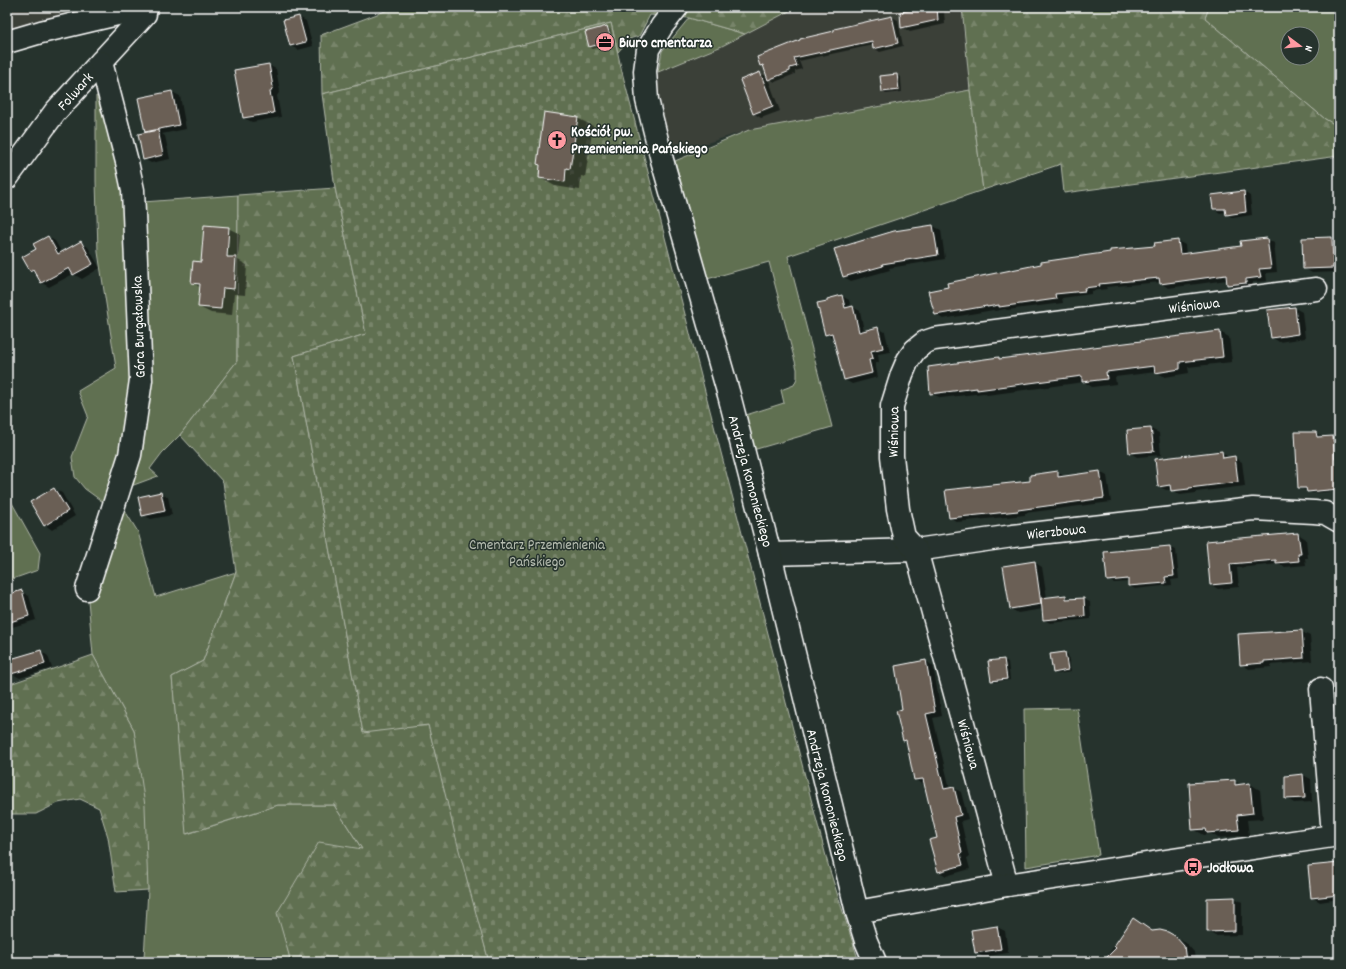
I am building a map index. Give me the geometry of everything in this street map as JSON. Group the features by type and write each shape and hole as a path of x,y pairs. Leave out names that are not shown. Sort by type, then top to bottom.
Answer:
{"street":[{"name":"Folwark","path":"7,42 41,32 146,7 145,14 55,112 7,178"},
{"name":"Andrzeja Komonieckiego","path":"677,7 662,26 648,49 645,71 647,100 662,160 729,395 770,554 857,912 866,941 875,962"},
{"name":"Góra Burgałowska","path":"87,589 130,455 141,380 132,190 127,162 100,62"},
{"name":"Wiśniowa","path":"1007,885 916,550 904,537 898,509 892,456 892,406 908,360 915,350 925,342 934,339 1316,289"},
{"name":"Wierzbowa","path":"770,554 916,550 1013,536 1253,509 1304,510 1325,513 1339,521"},
{"path":"857,912 1007,885 1336,835 1321,689"}],"shaded area":[{"path":"7,7 117,7 7,35"},
{"path":"797,7 962,7 970,90 749,130 668,155 655,99 658,72 722,46"}],"green space":[{"path":"396,7 797,7 745,34 689,18 650,15 639,36 629,39 618,52 611,23 322,94 321,35"},
{"path":"962,7 1209,7 1205,18 1325,119 1339,127 1339,156 1064,193 1061,164 983,190 970,90"},
{"path":"1209,7 1339,7 1339,127 1325,119 1205,18"},
{"path":"689,18 745,34 722,46 658,72 662,51"},
{"name":"Cmentarz Przemienienia Pańskiego","path":"611,23 622,72 829,868 859,962 489,962 428,725 363,733 294,356 366,334 335,188 322,94"},
{"path":"970,90 983,190 788,256 832,427 753,450 746,415 784,403 781,390 794,385 797,378 797,369 769,262 707,279 675,161 749,130"},
{"path":"96,96 111,100 143,202 238,195 237,361 180,435 162,453 150,469 158,476 131,486 122,506 138,532 156,597 236,572 203,661 172,677 187,834 278,805 334,805 362,849 278,913 291,962 145,962 144,958 148,890 134,730 93,655 87,589 105,509 103,502 85,489 75,477 72,457 88,416 78,391 116,368 98,252"},
{"path":"335,188 366,334 294,356 363,732 428,725 489,962 291,962 277,913 319,842 362,849 334,805 278,805 186,834 172,677 203,661 236,572 223,482 180,435 237,361 238,195"},
{"path":"7,494 40,553 38,570 7,581"},
{"path":"93,655 134,730 145,806 148,890 116,892 108,837 99,808 80,799 58,803 36,814 7,814 7,685"},
{"path":"1077,708 1099,855 1026,867 1024,709"}],"building":[{"path":"928,7 937,7 938,20 901,28 900,12"},
{"path":"299,16 306,42 290,46 283,20"},
{"path":"892,16 898,43 873,49 872,41 794,58 797,66 790,68 790,71 768,80 763,65 760,66 757,57 800,39 834,31 834,29"},
{"path":"607,26 612,41 589,47 585,32"},
{"path":"269,64 273,87 270,92 274,113 243,118 234,70"},
{"path":"760,72 773,106 753,114 740,80"},
{"path":"897,74 899,90 882,92 880,76"},
{"path":"172,91 179,125 145,132 138,98"},
{"name":"Kościół pw. Przemienienia Pańskiego","path":"544,112 578,117 570,169 566,168 565,182 539,178 540,165 537,164"},
{"path":"158,130 163,155 143,160 138,134"},
{"path":"1244,191 1246,212 1226,215 1225,209 1213,209 1211,195"},
{"path":"204,225 229,227 227,257 236,257 234,289 223,288 221,309 198,307 200,284 191,283 193,261 201,262"},
{"path":"933,225 938,255 882,264 883,266 843,277 834,249 894,231"},
{"path":"48,236 58,254 81,241 93,264 73,275 69,268 41,283 33,269 30,271 22,257 36,249 33,244"},
{"path":"1332,237 1333,268 1303,269 1302,238"},
{"path":"1267,238 1271,268 1259,269 1261,277 1246,279 1246,283 1227,285 1226,275 1160,284 1159,278 1099,284 1100,286 1084,288 1085,291 1055,294 1056,299 999,307 999,305 987,306 935,315 928,291 948,287 947,283 1041,264 1041,262 1110,252 1110,250 1155,246 1154,243 1178,240 1180,254 1241,246 1240,241"},
{"path":"842,295 845,308 853,306 859,332 878,327 883,348 871,351 873,358 869,360 872,373 844,380 832,333 825,335 817,303"},
{"path":"1295,307 1298,334 1271,338 1267,310"},
{"path":"1220,331 1223,357 1180,362 1180,369 1155,373 1154,366 1106,372 1107,379 1082,382 1082,376 977,390 977,388 930,394 928,367 999,357 999,359"},
{"path":"1151,428 1154,451 1129,453 1127,430"},
{"path":"1295,432 1316,432 1317,437 1333,436 1335,458 1339,458 1339,489 1307,492 1306,488 1298,488"},
{"path":"1222,451 1223,458 1235,456 1238,482 1171,491 1170,485 1158,487 1155,459"},
{"path":"1058,471 1058,477 1100,471 1104,498 1018,511 949,518 945,490 1030,481 1030,475"},
{"path":"54,488 68,511 44,526 30,502"},
{"path":"161,492 165,511 142,516 138,497"},
{"path":"1298,533 1301,554 1298,554 1299,561 1276,563 1276,560 1230,564 1232,583 1210,585 1206,541"},
{"path":"1170,546 1174,576 1165,577 1166,583 1128,586 1128,579 1107,581 1104,552"},
{"path":"1035,561 1041,604 1010,609 1003,566"},
{"path":"22,590 29,616 7,623 7,595"},
{"path":"1066,595 1066,599 1084,598 1085,616 1043,620 1041,598"},
{"path":"1302,630 1304,658 1264,661 1264,663 1240,665 1238,634"},
{"path":"41,650 45,664 11,674 7,660"},
{"path":"1065,652 1068,670 1053,673 1050,654"},
{"path":"1004,659 1007,679 991,681 988,661"},
{"path":"926,660 935,712 926,714 944,789 954,787 961,815 954,817 962,853 960,854 963,865 938,872 929,840 937,838 923,779 914,780 906,740 903,741 896,711 902,709 895,666"},
{"path":"1303,774 1305,798 1285,799 1285,776"},
{"path":"1235,780 1235,785 1250,783 1253,813 1237,815 1239,830 1207,833 1206,829 1192,830 1189,783"},
{"path":"1339,863 1339,895 1311,898 1308,866"},
{"path":"1235,897 1235,931 1207,932 1207,898"},
{"path":"1133,918 1152,931 1160,930 1175,936 1184,946 1186,962 1102,962 1116,948 1114,946"},
{"path":"997,926 1001,949 975,953 971,930"}],"place":[{"name":"Biuro cmentarza","path":"605,42"},
{"name":"Kościół pw. Przemienienia Pańskiego","path":"557,140"},
{"name":"Jodłowa","path":"1193,867"}]}
